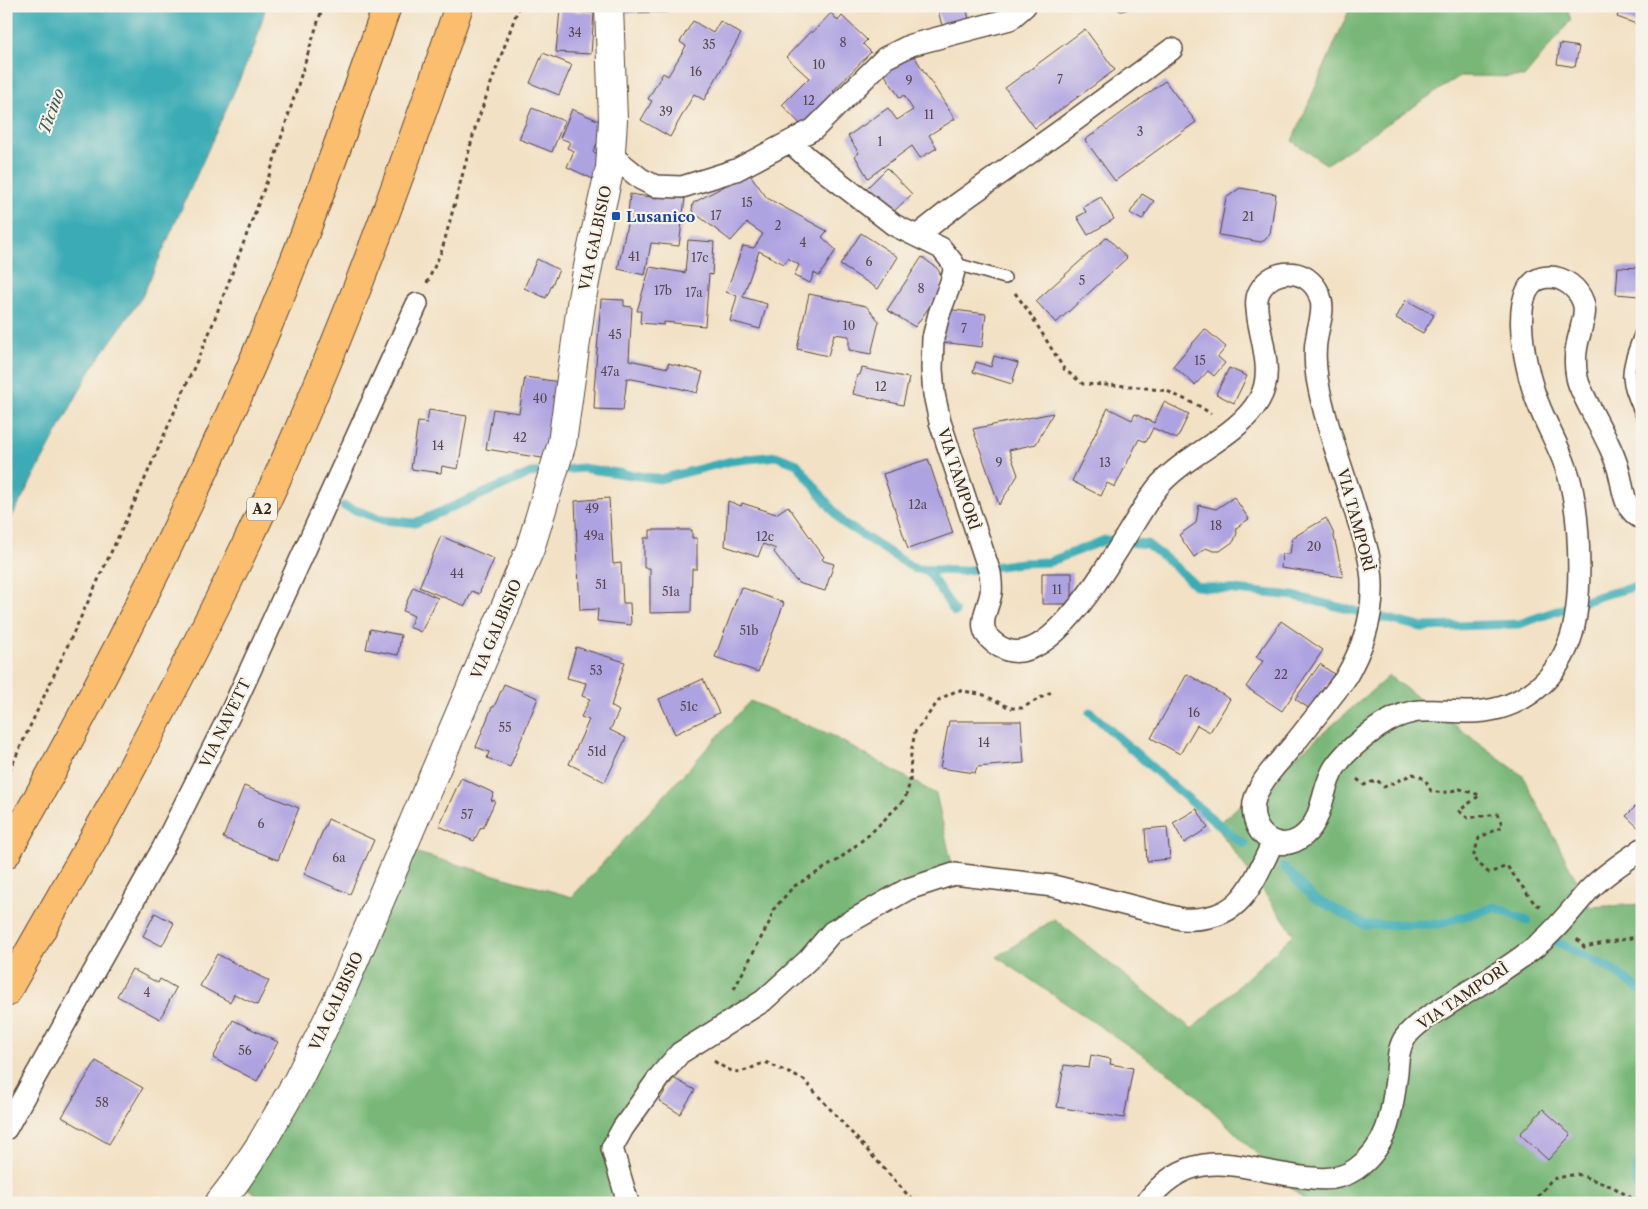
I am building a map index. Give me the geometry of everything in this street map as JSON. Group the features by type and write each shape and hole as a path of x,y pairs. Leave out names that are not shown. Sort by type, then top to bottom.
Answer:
{"highway":[{"path":"6,854 124,635 222,432 302,239 387,6"},
{"name":"A2","path":"6,993 115,799 239,559 335,344 415,135 459,6"}],"street":[{"name":"VIA GALBISIO","path":"219,1203 261,1144 298,1080 338,999 530,550 555,469 582,298 610,168 613,120 609,6"},
{"path":"611,156 641,179 655,186 682,187 736,170 814,129 885,58 911,45 1010,19 1025,6"},
{"path":"916,236 1172,50"},
{"path":"790,142 808,159 894,225 941,248 953,263"},
{"name":"VIA TAMPORÌ","path":"953,263 954,271 933,338 932,369 934,394 940,422 987,564 991,588 984,616 985,629 993,642 1002,648 1012,651 1032,647 1048,637 1068,620 1085,598 1155,491 1165,479 1177,468 1232,429 1254,408 1265,388 1267,379 1256,309 1258,292 1265,284 1281,274 1290,272 1300,274 1310,280 1318,290 1323,311 1315,350 1317,374 1330,428 1367,549 1373,587 1371,612 1363,642 1345,679 1268,774 1256,797 1254,818 1257,829 1274,842"},
{"path":"628,1203 612,1148 623,1128 660,1076 680,1053 763,1001 808,960 832,932 908,889 954,874 1053,886 1182,919 1200,920 1213,918 1226,912 1251,887 1274,842 1286,844 1296,841 1313,827 1330,776 1337,764 1350,750 1392,719 1414,711 1486,712 1520,701 1545,682 1565,654 1572,636 1577,605 1578,577 1577,514 1573,491 1562,456 1542,416 1532,387 1521,322 1522,303 1526,290 1540,279 1550,277 1562,280 1571,285 1583,301 1585,310 1577,344 1577,378 1618,466 1624,500 1632,512 1642,518"},
{"name":"VIA NAVETT","path":"6,1129 24,1100 172,831 232,710 417,304"},
{"name":"VIA TAMPORÌ","path":"1146,1203 1164,1183 1189,1169 1205,1164 1236,1164 1304,1178 1320,1179 1346,1175 1356,1170 1377,1149 1388,1128 1393,1105 1400,1048 1404,1039 1426,1019 1539,944 1564,920 1589,890 1603,877 1642,849"}],"lane":[{"path":"953,263 1005,278"},
{"path":"1642,328 1629,377 1642,416"}],"path":[{"path":"6,778 140,490 210,332 270,172 323,6"},
{"path":"417,304 442,250 476,125 519,6"},
{"path":"1005,278 1029,312 1064,369 1083,384 1131,386 1167,391 1201,407 1232,429"},
{"path":"732,992 774,910 793,886 838,860 871,833 905,799 910,782 911,753 915,732 940,699 958,690 984,695 1010,708 1022,708 1053,691"},
{"path":"1357,773 1357,780 1364,785 1376,780 1384,787 1413,774 1425,779 1431,791 1442,793 1460,789 1480,795 1459,812 1468,818 1498,814 1504,826 1479,838 1473,858 1489,873 1507,866 1535,904 1564,920 1584,947 1642,936"},
{"path":"692,1045 730,1072 743,1072 765,1062 804,1080 915,1203"},
{"path":"1533,1203 1552,1179 1577,1174 1613,1187 1633,1199 1642,1197"}],"green space":[{"path":"1351,6 1566,6 1571,20 1524,77 1460,76 1326,164 1292,141"},
{"path":"1389,676 1523,776 1590,907 1642,904 1642,1203 1307,1203 1184,1083 997,957 1054,919 1192,1029 1294,934 1216,826"},
{"path":"750,701 829,734 936,794 954,874 908,889 700,1039 612,1148 628,1203 270,1203 236,1181 403,849 572,897"}],"water":[{"name":"Ticino","path":"6,6 266,6 255,45 142,297 91,369 6,528"}],"building":[{"path":"622,6 667,6 667,12 622,13"},
{"path":"937,6 966,6 969,20 942,26"},
{"path":"1111,6 1133,6 1121,11"},
{"path":"1621,6 1642,6 1642,26 1617,17"},
{"path":"560,10 594,13 591,54 556,52"},
{"path":"831,13 838,21 842,16 867,40 863,44 871,52 833,91 837,95 804,128 782,105 809,78 786,57"},
{"path":"693,21 713,33 720,21 741,34 704,100 694,94 670,137 641,120 652,101 648,99 663,73 668,76 686,46 680,42"},
{"path":"1085,29 1115,70 1035,128 1005,88"},
{"path":"1560,44 1579,47 1575,67 1557,64"},
{"path":"543,53 572,65 559,95 530,83"},
{"path":"912,53 955,119 929,135 937,148 920,158 912,146 868,178 855,156 859,153 848,136 888,108 897,120 913,110 904,95 900,98 883,72"},
{"path":"1165,81 1196,122 1115,181 1085,140"},
{"path":"532,108 564,121 552,152 519,139"},
{"path":"572,109 606,124 593,152 603,156 593,179 567,167 574,151 567,148 570,142 560,138"},
{"path":"887,168 912,194 889,216 864,191"},
{"path":"749,173 767,198 827,231 822,237 836,250 819,276 814,273 810,283 794,276 799,265 788,258 784,264 759,251 743,297 767,304 760,329 730,321 737,296 726,292 743,246 754,248 763,234 747,223 731,241 692,211 693,203"},
{"path":"1240,188 1276,194 1270,234 1261,242 1219,235 1226,198"},
{"path":"630,194 657,198 658,195 685,198 679,246 651,243 645,275 618,269 627,224"},
{"path":"1142,194 1154,201 1142,220 1130,213"},
{"path":"1101,197 1114,219 1088,235 1077,217 1086,212 1083,207"},
{"path":"861,233 898,257 878,289 840,265"},
{"path":"1107,237 1127,258 1056,323 1036,301"},
{"path":"688,240 714,242 712,275 709,274 705,326 664,322 664,325 640,323 641,311 637,311 650,267 685,273"},
{"path":"922,257 937,268 941,275 942,283 939,293 915,327 887,310"},
{"path":"537,259 559,270 546,298 524,288"},
{"path":"1618,267 1641,268 1639,296 1616,294"},
{"path":"809,294 866,306 879,321 871,354 849,350 849,336 834,334 828,356 797,349"},
{"path":"601,299 624,300 624,306 632,307 629,360 668,368 668,363 703,372 697,393 627,378 623,410 594,409"},
{"path":"1406,300 1434,315 1423,333 1396,318"},
{"path":"946,309 986,314 982,347 941,342"},
{"path":"1205,329 1226,347 1218,357 1225,363 1214,376 1208,371 1195,385 1173,366"},
{"path":"994,356 1018,363 1012,384 973,372 976,362 991,367"},
{"path":"862,368 909,378 903,405 853,394 857,375 860,375"},
{"path":"1229,368 1247,376 1234,403 1216,394"},
{"path":"525,377 560,382 548,459 486,449 493,409 519,413"},
{"path":"1164,402 1189,414 1177,439 1153,428 1146,442 1139,439 1115,487 1107,483 1101,496 1072,481 1108,408 1132,420 1135,414 1154,423"},
{"path":"429,410 467,416 458,469 442,466 441,473 411,469 418,422 427,423"},
{"path":"1053,413 1036,444 1009,450 1018,475 999,505 973,429"},
{"path":"928,459 953,533 908,549 883,474"},
{"path":"1234,497 1249,519 1236,528 1237,533 1234,541 1220,551 1206,548 1194,557 1179,535 1196,523 1199,505 1216,509"},
{"path":"609,498 613,564 621,563 623,603 630,603 631,625 597,621 598,609 580,610 575,501"},
{"path":"728,501 741,506 742,503 776,514 788,506 824,557 822,559 834,564 825,591 798,583 774,552 776,549 763,544 758,557 725,546"},
{"path":"1326,518 1333,532 1343,577 1281,568 1282,554 1290,554 1292,538"},
{"path":"650,530 692,530 692,538 697,538 697,569 692,569 691,612 650,613 650,568 644,568 644,538 650,538"},
{"path":"441,536 494,559 479,594 472,591 465,606 419,587"},
{"path":"1042,573 1072,573 1072,604 1042,604"},
{"path":"413,587 438,598 421,632 409,627 414,616 403,611"},
{"path":"741,587 784,603 758,672 715,657"},
{"path":"1281,621 1323,650 1282,711 1246,687 1263,661 1256,657"},
{"path":"370,629 401,635 398,655 366,649"},
{"path":"576,647 625,662 611,706 619,711 610,730 626,738 605,782 569,764 589,720 581,717 590,699 582,696 586,683 567,678"},
{"path":"1320,664 1334,674 1310,709 1295,699"},
{"path":"1187,674 1230,699 1210,732 1197,725 1180,754 1151,738"},
{"path":"703,679 719,713 675,734 659,699"},
{"path":"504,684 538,698 510,767 487,758 489,752 476,747 492,707 494,707"},
{"path":"949,721 1021,721 1024,763 977,767 975,773 940,768"},
{"path":"461,778 494,793 491,800 495,801 483,828 481,827 474,841 439,826"},
{"path":"244,786 299,808 278,860 223,838"},
{"path":"1642,800 1642,831 1626,816"},
{"path":"1197,809 1208,828 1184,843 1173,823"},
{"path":"328,819 374,840 350,894 304,874"},
{"path":"1167,827 1170,859 1147,861 1145,829"},
{"path":"155,913 174,923 162,946 143,936"},
{"path":"217,954 269,981 257,1005 234,994 230,1002 200,986"},
{"path":"132,969 158,983 160,979 176,988 160,1019 117,996"},
{"path":"233,1020 278,1042 257,1081 213,1058"},
{"path":"1091,1055 1111,1059 1110,1064 1133,1068 1124,1118 1057,1107 1064,1065 1089,1068"},
{"path":"96,1061 143,1088 109,1144 62,1117"},
{"path":"673,1078 695,1090 680,1114 659,1101"},
{"path":"1543,1109 1571,1135 1548,1160 1520,1134"}],"waterway":[{"path":"344,506 383,520 415,523 531,473 582,468 660,479 731,461 776,456 797,464 842,522 915,569 961,571 1022,563 1049,562 1105,540 1147,544 1196,586 1294,596 1421,627 1519,624 1603,595 1642,585"},
{"path":"927,570 955,612"},
{"path":"1090,712 1174,787 1245,844"},
{"path":"1284,867 1312,897 1365,925 1439,924 1495,907 1527,921"},
{"path":"1555,941 1608,967 1642,991"},
{"path":"1642,1152 1636,1180 1642,1196"}],"place":[{"name":"Lusanico","path":"616,216"}]}
